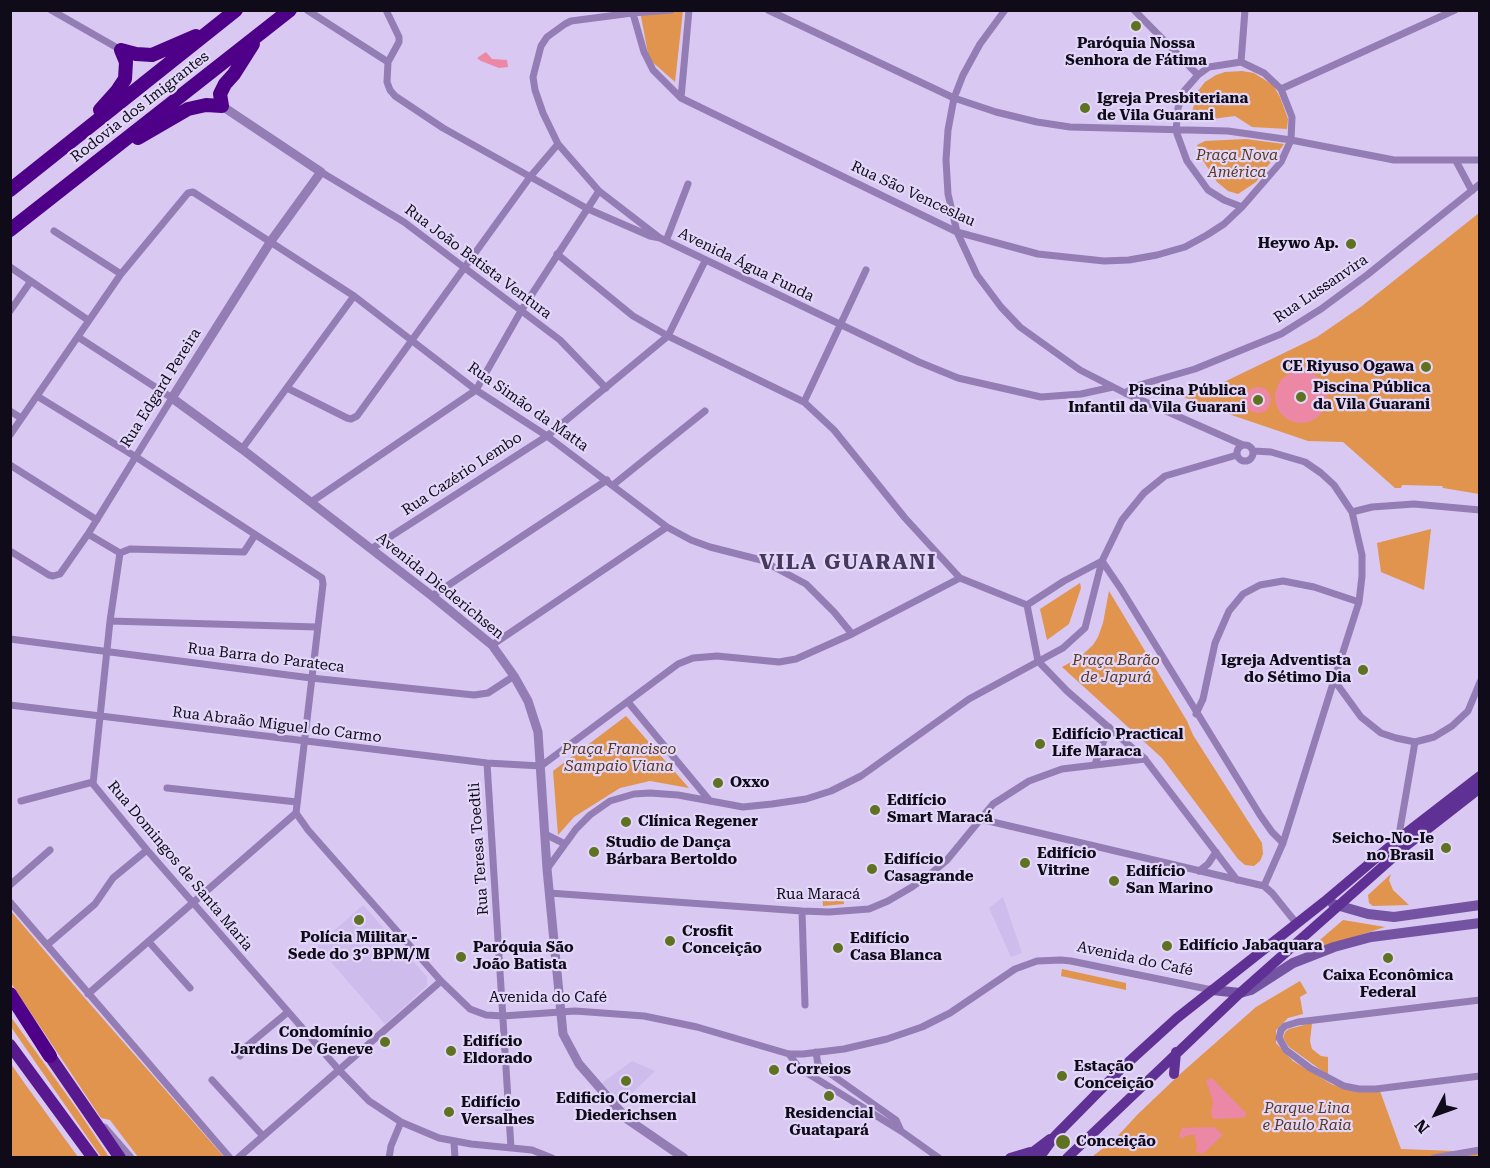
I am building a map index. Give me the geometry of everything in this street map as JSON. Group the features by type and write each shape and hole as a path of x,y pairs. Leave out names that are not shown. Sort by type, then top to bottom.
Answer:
{"highway":[{"name":"Rodovia dos Imigrantes","path":"10,190 236,10"},
{"name":"Rodovia dos Imigrantes","path":"10,230 290,10"},
{"path":"121,50 152,55 214,28"},
{"path":"107,154 188,109 206,105 222,106 220,94 225,84 234,75 259,35"},
{"path":"73,140 122,84 127,70 121,50"},
{"path":"10,184 42,165"},
{"path":"10,994 50,1056"},
{"path":"10,1002 120,1158"},
{"path":"10,1045 93,1158"}],"main road":[{"path":"1067,1158 1176,1052 1338,906 1404,841 1479,776"},
{"path":"1010,1158 1031,1156 1055,1136 1122,1068 1212,990 1404,841 1479,788"},
{"path":"1324,902 1368,914 1394,916 1479,905"},
{"path":"1240,993 1251,990 1293,963 1334,947 1371,937 1479,923"},
{"name":"Avenida do Café","path":"1212,990 1240,993"},
{"path":"1174,1074 1176,1052"}],"street":[{"path":"51,10 121,50"},
{"path":"312,12 388,62 399,42 399,37 386,10"},
{"path":"670,10 632,12 571,21 555,30 541,46 533,77 543,113 558,144 599,191 663,240 688,184"},
{"path":"681,98 688,10"},
{"path":"768,10 954,98 996,112 1070,127 1228,131 1291,140 1394,160 1479,160"},
{"path":"1005,10 980,44 963,75 954,98 948,130 945,160 948,194 957,232 977,274 1001,307 1020,327 1080,370 1125,393 1243,445 1248,445 1254,451 1271,452 1305,462 1321,472 1334,485 1352,512 1362,555 1359,602 1283,843 1264,886"},
{"path":"1134,10 1198,75"},
{"path":"1241,62 1245,10"},
{"path":"1281,89 1438,14 1455,10"},
{"name":"Rua São Venceslau","path":"632,12 644,52 653,70 681,98 957,232 1038,254 1104,261 1129,260 1185,247 1224,224 1242,207"},
{"name":"Avenida Água Funda","path":"388,62 387,82 395,96 443,128 588,210 663,240 919,362 958,378 1041,397 1080,394 1113,387"},
{"path":"1241,62 1264,73 1281,89 1292,117 1291,140 1281,162 1242,207 1208,190 1187,161 1176,131 1178,108 1184,91 1198,75 1209,67 1241,62"},
{"path":"222,106 321,172"},
{"path":"287,388 347,418 354,418 531,177 558,144"},
{"path":"1456,161 1472,190"},
{"name":"Rua Edgard Pereira","path":"10,551 49,575 57,576 63,571 271,241 321,172"},
{"name":"Rua João Batista Ventura","path":"321,172 383,208 521,311 571,350 606,388"},
{"name":"Rua Lussanvira","path":"1125,393 1136,386 1204,366 1281,333 1321,309 1367,275 1479,184"},
{"path":"311,502 476,390 521,311 599,191"},
{"name":"Rua Simão da Matta","path":"121,274 190,192 193,192 354,296 476,390 547,436 667,527 710,547 761,560 806,584 852,634"},
{"path":"10,435 121,274 54,231"},
{"path":"557,254 633,316 668,336 804,402 834,430 905,518 960,578 1027,605"},
{"name":"Rua Cazério Lembo","path":"371,549 547,436 668,336 705,261"},
{"path":"10,267 88,320"},
{"path":"804,402 866,270"},
{"path":"10,311 31,281"},
{"path":"242,449 354,296"},
{"name":"Avenida Diederichsen","path":"78,337 172,398 242,449 492,645 514,676 528,702 538,732 560,1012 562,1027 570,1049 591,1080 627,1119 684,1158"},
{"path":"37,396 136,457 322,578 323,584 296,813 88,994"},
{"path":"10,411 21,418"},
{"path":"432,596 610,482 705,411"},
{"path":"1243,445 1239,447 1237,454 1240,459 1248,460 1254,451"},
{"path":"547,869 576,829 590,815 610,801 634,794 650,793 743,807 806,799 831,791 861,776 969,699 1063,648 1084,628 1102,561 1122,520 1144,493 1165,476 1237,454"},
{"path":"10,465 97,520"},
{"path":"1352,512 1372,507 1414,504 1479,510"},
{"path":"492,645 667,527"},
{"path":"88,534 120,553 130,549 244,552 255,535"},
{"name":"Rua Domingos de Santa Maria","path":"120,553 110,621 93,782 147,850 339,1070 369,1101 401,1122 428,1134 454,1142 532,1150 552,1158"},
{"path":"1027,605 1064,581 1102,561"},
{"path":"1102,561 1260,815 1283,843"},
{"path":"541,766 678,664 693,658 717,656 779,662 796,659 852,634 960,578"},
{"path":"1196,714 1203,699 1215,643 1229,611 1243,594 1260,585 1283,581 1314,587 1359,602"},
{"path":"1027,605 1038,661 1067,691 1145,759 1237,880"},
{"path":"110,621 317,627"},
{"name":"Rua Barra do Parateca","path":"10,639 311,678 482,695 514,676"},
{"path":"1334,680 1361,717 1381,733 1415,742 1434,737 1452,726 1468,711 1479,682"},
{"path":"628,702 710,801"},
{"name":"Rua Abraão Miguel do Carmo","path":"10,705 487,764 541,766"},
{"path":"1095,764 1109,727"},
{"path":"1404,841 1400,829 1415,742"},
{"name":"Rua Maracá","path":"549,893 829,912 869,909 912,888 947,860 993,804 1029,781 1062,769 1145,759"},
{"name":"Rua Teresa Toedtli","path":"487,764 511,1148"},
{"path":"21,801 93,782"},
{"path":"167,788 297,802"},
{"name":"Avenida do Café","path":"296,813 308,830 441,981 470,1009 486,1015 601,1012 667,1020 789,1054 844,1049 887,1039 922,1027 950,1013 1015,969 1037,962 1071,961 1212,990"},
{"path":"980,819 1264,886 1297,924"},
{"path":"545,834 565,844"},
{"path":"10,885 50,850"},
{"path":"47,945 95,904 113,878 147,850"},
{"path":"1199,871 1208,864 1216,852"},
{"path":"10,902 230,1158"},
{"path":"802,910 805,1005"},
{"path":"149,942 190,988"},
{"path":"238,1158 441,981"},
{"path":"1479,1000 1298,1022 1285,1026 1279,1034 1280,1043 1286,1050 1310,1068 1344,1086 1376,1089 1479,1076"},
{"path":"240,1056 247,1047 288,1012"},
{"path":"816,1052 818,1065 896,1120 901,1131"},
{"path":"789,1054 799,1068 901,1131 939,1158"},
{"path":"212,1080 262,1136"},
{"path":"95,1121 113,1136 130,1158"},
{"path":"389,1158 391,1146 401,1122"},
{"path":"454,1142 455,1158"},
{"path":"1434,1158 1479,1150"}],"shaded area":[{"path":"486,52 492,59 507,60 508,67 499,68 477,58"},
{"name":"Piscina Pública da Vila Guarani","path":"1301,371 1311,373 1319,379 1325,387 1327,397 1325,407 1319,415 1311,421 1301,423 1291,421 1283,415 1277,407 1275,397 1277,387 1283,379 1291,373"},
{"name":"Piscina Pública Infantil da Vila Guarani","path":"1258,387 1267,391 1271,400 1267,409 1258,413 1249,409 1245,400 1249,391"},
{"path":"1003,897 1022,953 1011,957 989,908"},
{"path":"363,905 427,977 427,986 385,1024 317,946"},
{"path":"632,1061 655,1071 622,1103 602,1083"},
{"path":"1212,1078 1246,1113 1246,1116 1213,1119 1211,1113 1213,1102 1206,1080"},
{"path":"1214,1127 1223,1135 1203,1154 1196,1152 1197,1144 1194,1135 1187,1135 1182,1139 1179,1136 1182,1128"}],"green space":[{"path":"640,11 683,11 675,82 649,59"},
{"name":"Praça Nova América","path":"1225,72 1254,73 1273,85 1288,119 1287,129 1252,127 1235,116 1189,122 1198,91 1205,82"},
{"name":"Praça Nova América","path":"1246,139 1284,144 1256,182 1238,194 1228,191 1217,182 1202,159 1197,145 1205,141"},
{"path":"1479,213 1479,494 1442,486 1402,485 1401,488 1395,488 1343,442 1308,441 1179,395 1224,382 1317,337 1362,306"},
{"path":"1431,529 1424,590 1381,572 1377,543"},
{"name":"Praça Barão de Japurá","path":"1080,583 1081,588 1069,624 1047,640 1040,609"},
{"name":"Praça Barão de Japurá","path":"1109,591 1187,721 1193,735 1262,843 1263,854 1254,866 1245,865 1238,859 1162,758 1062,667 1080,657 1098,637"},
{"name":"Praça Francisco Sampaio Viana","path":"626,716 689,788 650,781 620,788 574,817 558,835 553,771"},
{"path":"1391,874 1389,880 1393,890 1409,905 1373,906 1369,903 1368,895"},
{"path":"843,891 844,904 823,906 822,893"},
{"path":"10,910 224,1157 138,1157 110,1120 101,1118 11,983"},
{"path":"1343,920 1385,927 1304,953 1321,939"},
{"path":"1062,969 1126,983 1126,990 1061,976"},
{"name":"Parque Lina e Paulo Raia","path":"1300,981 1307,993 1300,997 1303,1014 1288,1018 1276,1030 1276,1043 1293,1061 1333,1085 1380,1091 1401,1149 1480,1152 1479,1158 1086,1158 1093,1156 1114,1140 1179,1075 1256,1007"},
{"path":"11,1017 109,1157 101,1157 11,1027"},
{"path":"1312,1023 1310,1041 1312,1049 1321,1056 1328,1057 1328,1075 1289,1047 1283,1038 1289,1029"},
{"path":"11,1064 25,1084 78,1157 11,1157"}],"place":[{"name":"Paróquia Nossa Senhora de Fátima","path":"1136,26"},
{"name":"Igreja Presbiteriana de Vila Guarani","path":"1085,108"},
{"name":"Heywo Ap.","path":"1351,244"},
{"name":"CE Riyuso Ogawa","path":"1426,367"},
{"name":"Piscina Pública da Vila Guarani","path":"1301,397"},
{"name":"Piscina Pública Infantil da Vila Guarani","path":"1258,400"},
{"name":"Igreja Adventista do Sétimo Dia","path":"1363,670"},
{"name":"Edifício Practical Life Maraca","path":"1040,744"},
{"name":"Oxxo","path":"718,783"},
{"name":"Edifício Smart Maracá","path":"875,810"},
{"name":"Clínica Regener","path":"626,822"},
{"name":"Seicho-No-Ie no Brasil","path":"1446,848"},
{"name":"Studio de Dança Bárbara Bertoldo","path":"594,852"},
{"name":"Edifício Vitrine","path":"1025,863"},
{"name":"Edifício Casagrande","path":"872,869"},
{"name":"Edifício San Marino","path":"1114,881"},
{"name":"Polícia Militar - Sede do 3º BPM/M","path":"359,920"},
{"name":"Crosfit Conceição","path":"670,941"},
{"name":"Edifício Jabaquara","path":"1167,946"},
{"name":"Edifício Casa Blanca","path":"838,948"},
{"name":"Paróquia São João Batista","path":"461,957"},
{"name":"Caixa Econômica Federal","path":"1388,958"},
{"name":"Condomínio Jardins De Geneve","path":"385,1042"},
{"name":"Edifício Eldorado","path":"451,1051"},
{"name":"Correios","path":"774,1070"},
{"name":"Estação Conceição","path":"1062,1076"},
{"name":"Edificio Comercial Diederichsen","path":"626,1081"},
{"name":"Residencial Guatapará","path":"829,1096"},
{"name":"Edifício Versalhes","path":"449,1112"},
{"name":"Conceição","path":"1063,1142"}],"district":[{"name":"VILA GUARANI","path":"848,563"}]}
